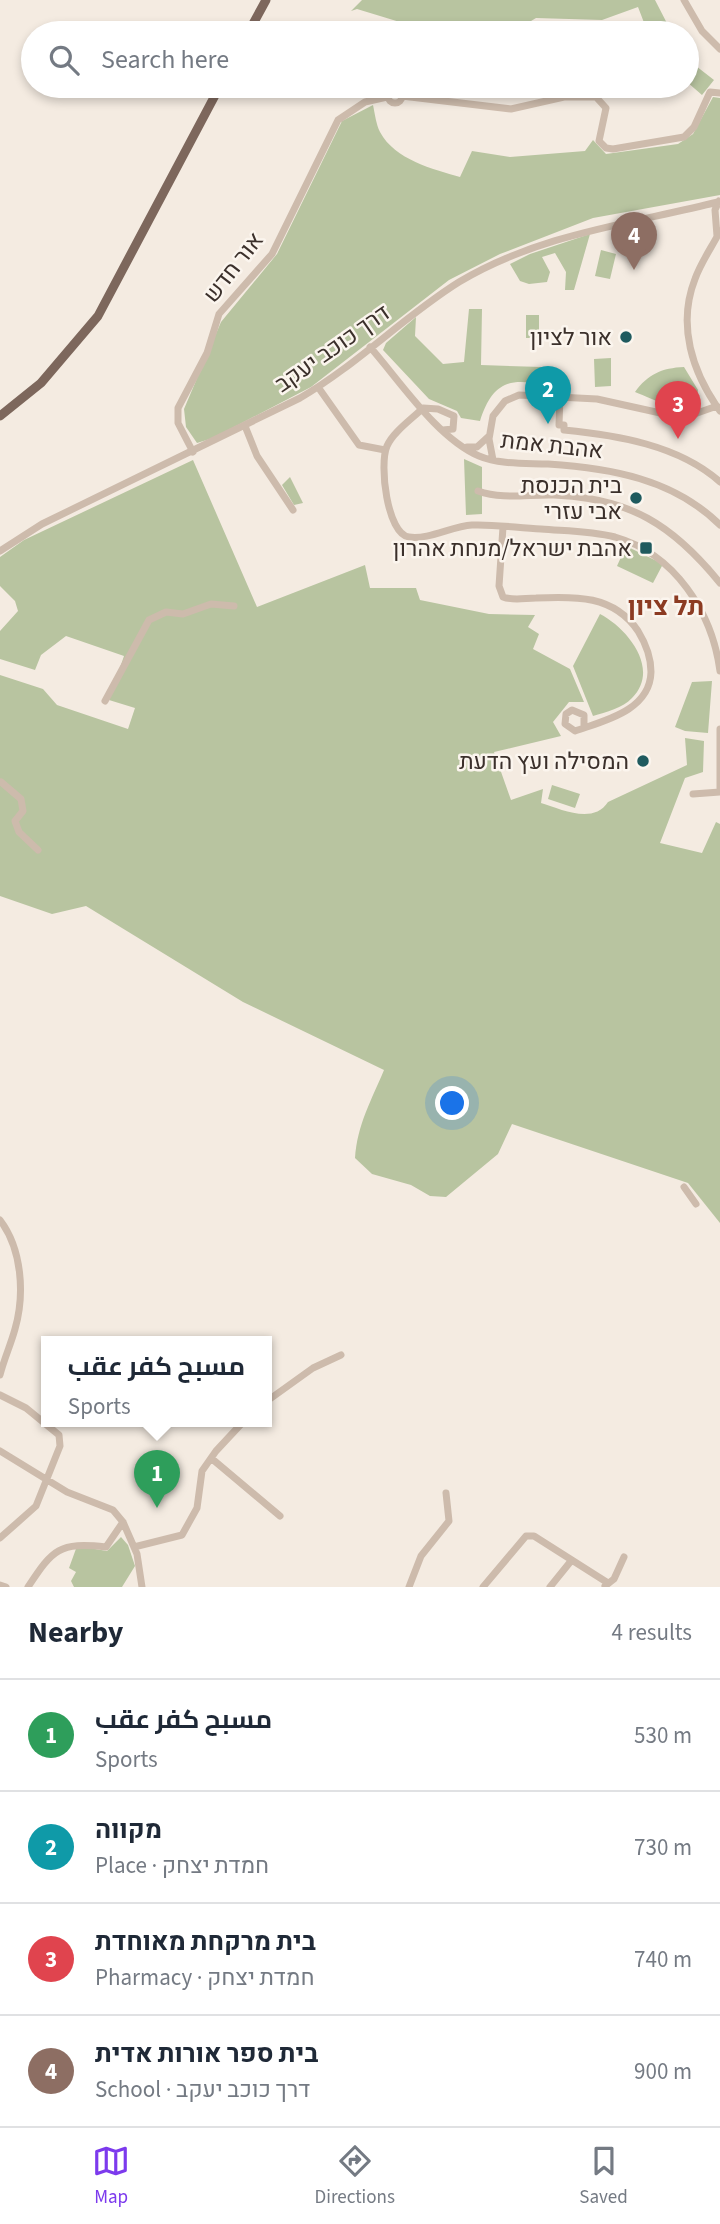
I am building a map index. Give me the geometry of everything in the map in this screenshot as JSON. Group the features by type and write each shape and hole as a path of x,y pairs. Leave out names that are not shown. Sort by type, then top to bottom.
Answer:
{"main road":[{"path":"255,21 266,0"},
{"path":"0,416 41,383 98,316 214,98"}],"street":[{"path":"684,0 696,21"},
{"path":"699,26 720,49"},
{"name":"אור חדש","path":"593,98 604,104 606,114 599,141 606,148 613,149 684,136 694,127 710,92 720,93"},
{"name":"אור חדש","path":"193,452 178,423 177,412 207,353 219,314 272,254 338,120 365,102 383,98"},
{"name":"אור חדש","path":"418,98 511,110 560,98"},
{"path":"493,460 489,436 493,416 505,401 528,394 612,401 683,418 718,409 694,364 686,320 695,277 719,234 719,202"},
{"name":"דרך כוכב יעקב","path":"0,551 42,524 193,452 318,387 441,294 498,262 587,230 719,202"},
{"name":"דרך כוכב יעקב","path":"696,208 718,216"},
{"name":"אהבת אמת","path":"370,347 443,430 465,447 493,460 621,471 669,491 720,525"},
{"path":"318,387 359,445 385,450"},
{"path":"560,396 559,425 564,425 564,430 620,436 686,461 720,482"},
{"path":"443,430 453,429 454,416 438,409 423,408 385,450 383,464 388,500 394,527 400,534 413,538 465,526 613,537 659,559 696,600 714,640 720,671"},
{"path":"244,426 259,459 293,510"},
{"path":"465,447 477,447 489,436"},
{"path":"478,491 496,495 581,497 637,511 684,542 720,583"},
{"path":"503,527 499,586 503,597 572,596 598,600 621,613 643,639 651,673 645,691 627,711 598,722 584,722"},
{"path":"105,701 149,620 166,612 184,614 211,604 234,606"},
{"path":"693,794 720,790 720,729"},
{"path":"1,782 21,799 23,811 15,821 19,832 38,850"},
{"path":"684,1187 695,1204"},
{"path":"0,1220 17,1249 19,1264 15,1331 7,1345 0,1375"},
{"path":"272,1397 313,1368 341,1355"},
{"path":"0,1395 26,1408 41,1420"},
{"path":"0,1538 36,1506 60,1446 59,1435 49,1427"},
{"path":"134,1547 182,1535 197,1508 202,1471 239,1427"},
{"path":"0,1451 46,1479 113,1510 123,1522 134,1547 142,1587"},
{"path":"211,1458 280,1517"},
{"path":"410,1587 421,1556 449,1521 446,1493"},
{"path":"28,1587 47,1556 73,1544 106,1547 123,1522"},
{"path":"483,1587 526,1536 534,1536 606,1585 624,1558"},
{"path":"551,1587 571,1561"},
{"path":"0,1585 6,1587"}],"green space":[{"path":"362,0 655,0 666,21 643,21 638,7 602,20 536,18 531,21 396,21 357,9 351,11"},
{"path":"699,68 714,80 702,95 699,92"},
{"path":"713,97 720,98 720,195 593,218 500,254 449,280 311,387 213,438 197,443 186,427 184,409 221,322 277,254 342,121 373,105 380,132 395,150 416,162 460,177 472,151 510,157 585,151 593,140 606,154 678,144 693,134"},
{"path":"590,234 574,290 565,290 566,272 555,253 542,257 550,272 547,282 529,284 520,281 510,264 530,254"},
{"path":"601,250 616,254 610,279 595,276"},
{"path":"469,309 482,309 481,365 542,367 542,385 519,382 502,386 489,399 480,421 461,418 457,411 429,399 383,350 386,343 416,317 415,336 443,364 464,362"},
{"path":"526,315 539,315 539,338 526,338"},
{"path":"611,358 611,386 595,387 594,359"},
{"path":"684,367 698,390 696,403 690,406 674,406 635,392 656,373"},
{"path":"464,459 482,467 482,514 466,515"},
{"path":"193,460 257,607 365,565 370,588 416,588 420,600 489,614 535,615 528,627 539,634 533,649 570,669 584,702 569,702 553,722 561,736 494,752 511,800 543,789 541,803 576,813 594,813 608,802 687,765 685,738 704,741 703,772 685,778 660,843 702,853 716,822 720,824 720,1223 688,1183 512,1124 498,1154 446,1197 430,1196 411,1185 372,1174 355,1158 356,1146 366,1112 384,1070 243,1002 86,906 52,914 0,896 0,675 43,689 57,705 128,729 135,708 109,700 124,656 66,636 41,655 35,670 0,659 0,631 18,611 15,601 0,586 0,557 24,540"},
{"path":"290,477 303,503 294,505 282,485"},
{"path":"626,546 663,564 653,583 617,566"},
{"path":"600,614 630,639 642,662 643,675 640,687 632,698 614,709 593,716 573,666"},
{"path":"712,681 708,733 685,731 675,727 692,682"},
{"path":"552,785 580,794 575,808 548,799"},
{"path":"121,1537 128,1545 135,1566 122,1587 74,1587 71,1581 76,1572 69,1568 77,1546 107,1551"}],"place":[{"name":"בית ספר אורות אדית","path":"634,270"},
{"name":"אור לציון","path":"626,337"},
{"name":"מקווה","path":"548,424"},
{"name":"בית מרקחת מאוחדת","path":"678,439"},
{"name":"בית הכנסת אבי עזרי","path":"636,498"},
{"name":"אהבת ישראל/מנחת אהרון","path":"646,548"},
{"name":"המסילה ועץ הדעת","path":"643,761"},
{"name":"مسبح كفر عقب","path":"157,1508"}],"district":[{"name":"תל ציון","path":"666,606"}]}
